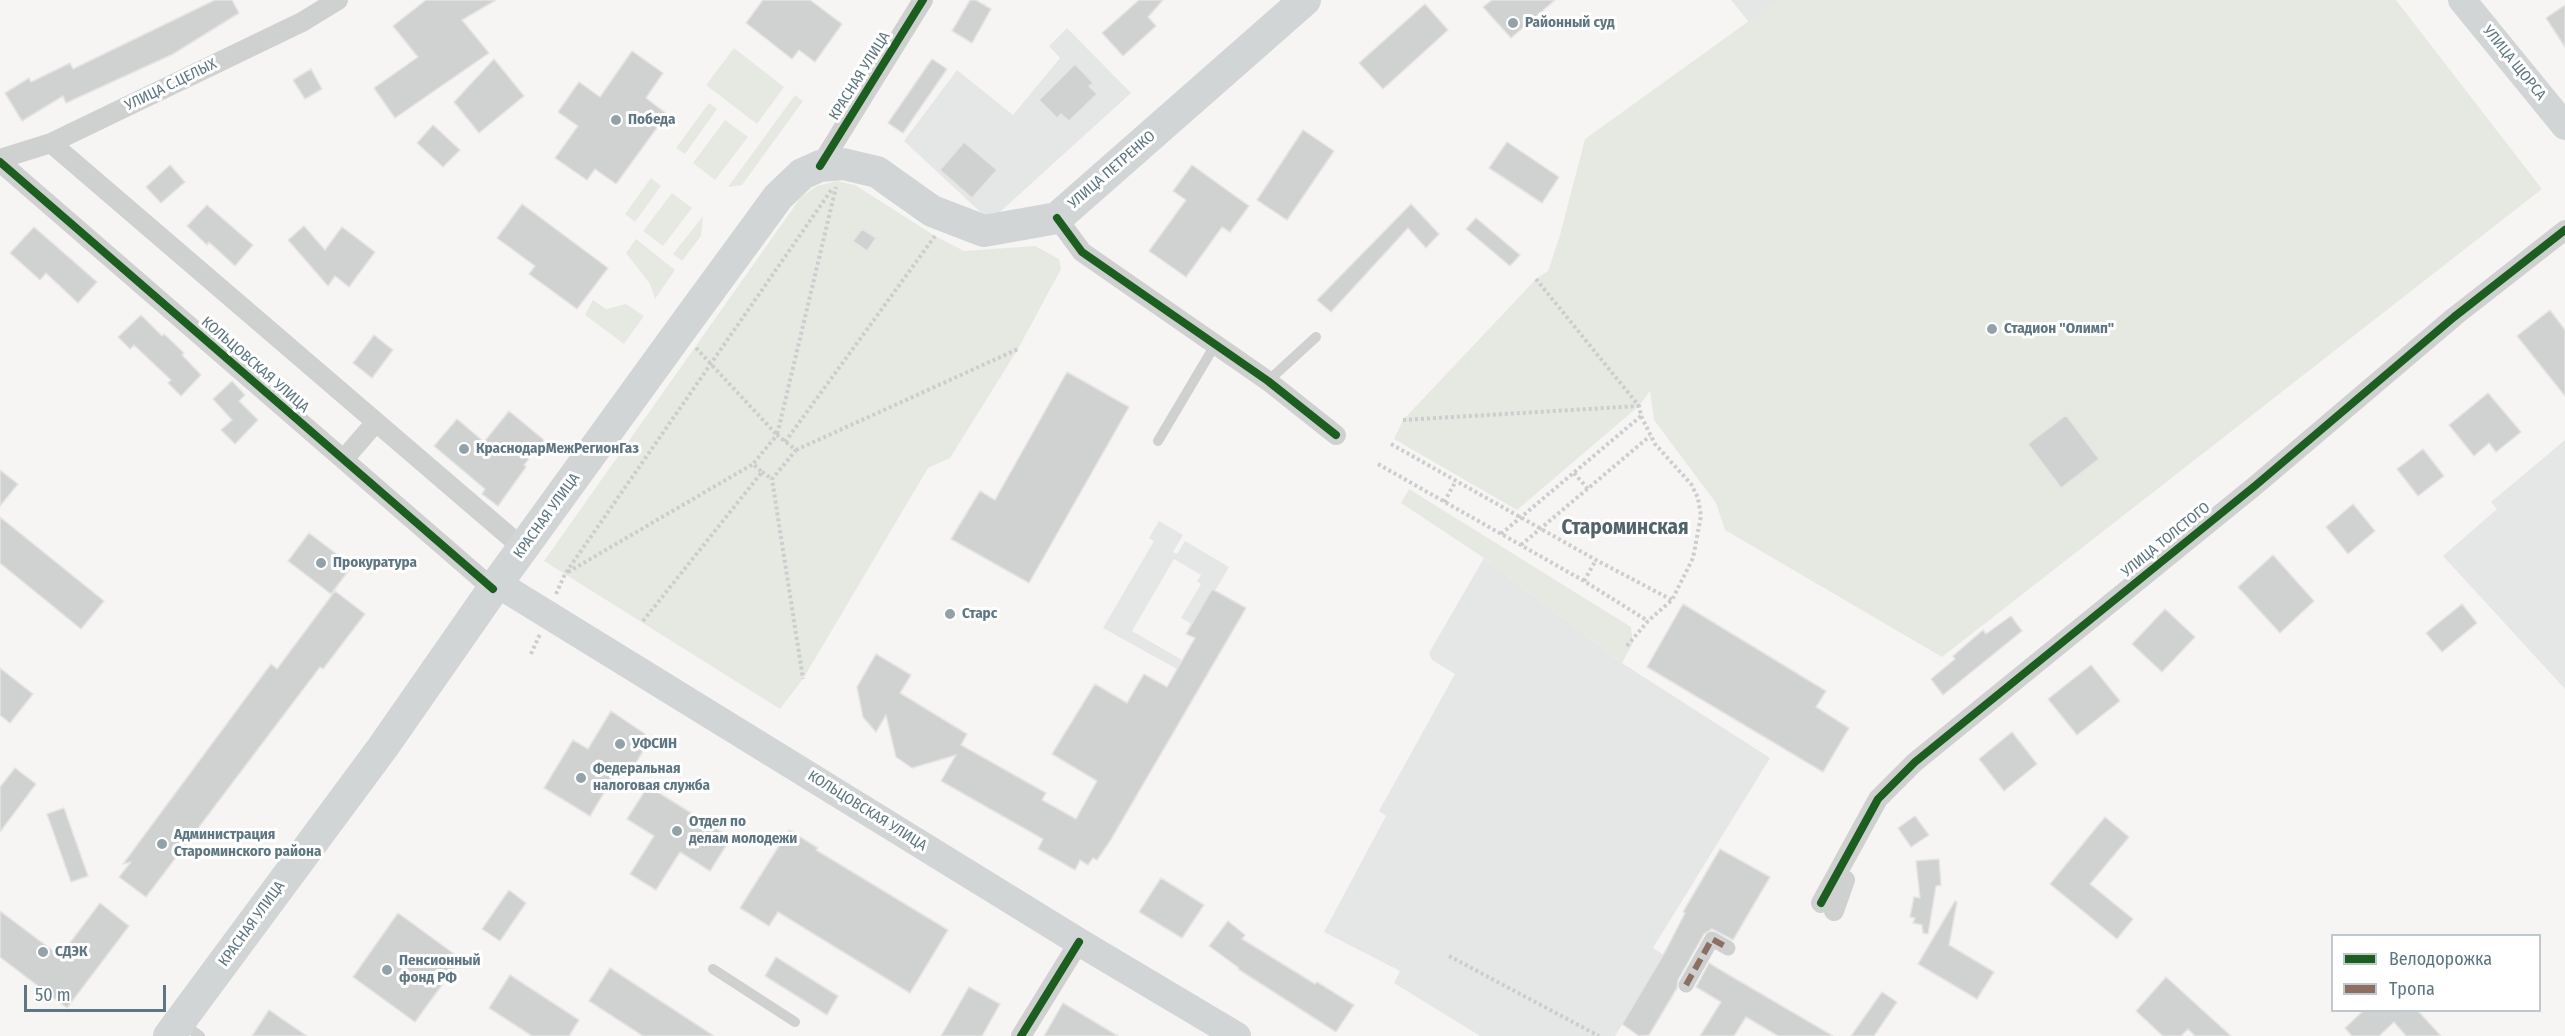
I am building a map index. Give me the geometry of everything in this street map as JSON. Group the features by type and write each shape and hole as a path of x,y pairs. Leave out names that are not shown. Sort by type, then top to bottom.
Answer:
{"main road":[{"name":"УЛИЦА ПЕТРЕНКО","path":"820,166 843,164 877,172 932,211 984,231 1057,218 1305,0"},
{"name":"УЛИЦА ЩОРСА","path":"2462,0 2565,126"},
{"name":"КРАСНАЯ УЛИЦА","path":"183,1031 495,586 778,197 802,174 820,166"},
{"name":"КОЛЬЦОВСКАЯ УЛИЦА","path":"495,586 1237,1036"}],"street":[{"name":"УЛИЦА С.ЦЕЛЫХ","path":"0,160 51,143 302,22 338,0"},
{"name":"КРАСНАЯ УЛИЦА","path":"820,166 923,0"},
{"path":"51,143 524,549"},
{"name":"КОЛЬЦОВСКАЯ УЛИЦА","path":"0,160 344,459 495,586"},
{"path":"1057,218 1082,252 1268,381 1336,435"},
{"name":"УЛИЦА ТОЛСТОГО","path":"1828,907 1878,799 1915,762 2256,485 2454,317 2565,230"},
{"path":"344,459 376,422"},
{"path":"1686,985 1712,939 1728,948"},
{"path":"1022,1036 1079,942"}],"lane":[{"path":"1268,381 1316,337"},
{"path":"1158,441 1215,345"},
{"path":"712,969 795,1022"}],"path":[{"path":"837,181 777,435 753,464 565,574 711,364 837,181"},
{"path":"786,442 935,236"},
{"path":"1536,279 1639,406 1650,436 1690,484 1698,498 1701,516 1693,558 1672,600 1648,621 1626,647"},
{"path":"695,347 777,435 796,450"},
{"path":"772,479 796,450 1018,349"},
{"path":"1403,420 1639,406"},
{"path":"1501,534 1641,416"},
{"path":"1521,545 1650,436"},
{"path":"1391,444 1596,560 1672,600"},
{"path":"753,464 772,479 803,678"},
{"path":"1378,464 1584,581 1648,621"},
{"path":"643,621 762,472"},
{"path":"1574,473 1588,489"},
{"path":"1444,502 1456,481"},
{"path":"1584,581 1596,560"},
{"path":"1449,956 1599,1036"}],"shaded area":[{"path":"1731,0 1778,0 1749,22"},
{"name":"Стадион \"Олимп\"","path":"1778,0 2396,0 2542,189 1942,657 1725,530 1716,503 1654,420 1650,391 1639,406 1517,510 1394,439 1403,420 1536,279 1548,271 1560,235 1585,139"},
{"path":"1067,28 1131,93 990,221 904,141 957,70 1013,115 1060,58 1049,46"},
{"path":"734,48 784,87 757,124 706,85"},
{"path":"795,95 803,101 742,185 728,187"},
{"path":"709,103 717,109 685,154 676,148"},
{"path":"725,120 748,137 715,180 693,163"},
{"path":"651,178 661,186 635,222 625,214"},
{"path":"837,181 855,185 935,236 964,251 1035,246 1059,259 1061,269 1018,349 950,458 928,468 803,679 780,709 544,561 801,197 817,186"},
{"path":"672,193 692,208 663,246 643,231"},
{"path":"703,216 701,236 682,261 673,254"},
{"path":"636,239 675,270 655,299 650,284 626,253"},
{"path":"593,300 606,309 626,304 644,316 624,344 585,315"},
{"path":"2565,440 2565,689 2443,556 2497,509 2491,502"},
{"path":"1409,489 1631,627 1633,643 1622,663 1484,558 1401,503"},
{"path":"1159,521 1183,535 1173,552 1177,554 1185,541 1229,567 1215,591 1211,590 1192,624 1181,618 1201,584 1197,581 1201,575 1174,559 1132,631 1182,660 1177,669 1103,628 1154,541 1149,538"},
{"path":"1484,558 1622,663 1770,758 1653,948 1664,955 1615,1036 1480,1036 1394,983 1400,971 1324,932 1386,816 1379,811 1455,674 1432,660 1429,653"}],"building":[{"path":"215,0 232,0 239,13 173,54 66,103 63,96 22,121 5,93 29,78 31,82 70,63 73,69"},
{"path":"426,0 496,0 462,20 489,53 395,118 374,88 418,57 393,26"},
{"path":"763,0 810,0 842,24 815,62 799,50 792,59 746,23"},
{"path":"970,0 976,0 991,9 972,43 952,31"},
{"path":"1139,0 1163,0 1148,17 1156,26 1123,56 1102,33"},
{"name":"Районный суд","path":"1492,0 1555,0 1511,38 1483,7"},
{"path":"1425,4 1448,30 1383,89 1359,63"},
{"path":"2565,5 2565,47 2546,18"},
{"name":"Победа","path":"632,51 663,73 646,98 667,114 616,184 595,169 587,180 555,158 578,126 558,112 579,82 600,97"},
{"path":"494,59 524,96 479,133 454,102"},
{"path":"932,59 947,69 903,133 888,123"},
{"path":"1075,64 1093,83 1089,86 1097,94 1069,121 1061,114 1057,118 1039,100"},
{"path":"311,69 322,89 305,99 293,80"},
{"path":"433,125 460,150 443,167 417,143"},
{"path":"1303,130 1334,151 1287,220 1257,200"},
{"path":"964,142 997,170 972,198 940,170"},
{"path":"1507,142 1559,177 1542,203 1489,168"},
{"path":"170,165 185,182 161,203 146,187"},
{"path":"1192,165 1249,206 1230,232 1222,227 1186,277 1149,251 1186,200 1173,191"},
{"path":"522,204 608,268 577,309 529,274 535,266 497,238"},
{"path":"1411,204 1439,234 1426,248 1408,228 1331,312 1317,300"},
{"path":"207,205 253,245 235,266 187,226"},
{"path":"1476,218 1520,255 1510,266 1466,229"},
{"path":"304,226 325,250 342,227 375,252 349,287 335,276 328,286 288,240"},
{"path":"34,227 97,282 78,303 46,273 40,280 10,253"},
{"path":"862,229 876,238 867,251 853,241"},
{"path":"2550,310 2565,330 2565,396 2517,336"},
{"path":"141,315 162,336 164,334 184,353 182,355 201,375 181,396 168,383 171,380 134,345 130,349 118,337"},
{"path":"374,335 393,350 372,378 353,363"},
{"path":"1067,372 1129,407 1029,583 951,539 980,491 995,500"},
{"path":"232,381 245,395 239,401 258,420 235,444 221,430 232,420 213,399"},
{"path":"2488,393 2521,432 2496,452 2489,443 2474,456 2449,425"},
{"path":"509,411 544,440 524,465 526,467 498,506 482,494 485,489 434,446 457,419 484,442"},
{"path":"2066,415 2099,459 2061,488 2028,444"},
{"path":"2423,449 2444,476 2418,496 2397,469"},
{"path":"0,470 18,484 0,506"},
{"path":"2353,504 2375,531 2348,554 2326,527"},
{"path":"0,517 104,601 81,629 0,563"},
{"path":"309,533 352,566 331,594 288,561"},
{"path":"2273,555 2314,601 2280,633 2238,587"},
{"path":"1212,589 1246,608 1110,841 1097,860 1093,858 1088,865 1080,860 1075,870 1038,849 1043,839 941,781 956,755 912,768 896,757 886,715 876,732 863,717 857,687 876,654 911,675 900,693 967,734 961,745 1046,793 1042,800 1076,819 1097,781 1052,754 1095,684 1127,703 1144,674 1167,687 1195,638 1186,634"},
{"path":"335,591 365,614 323,669 320,667 146,897 119,877 131,862 123,864 271,664 277,669"},
{"path":"1683,604 1826,691 1816,707 1849,728 1823,772 1647,667"},
{"path":"2462,604 2477,623 2442,652 2426,633"},
{"path":"2165,609 2195,637 2162,672 2132,644"},
{"path":"2011,616 2022,631 1943,695 1931,679 1955,659 1953,656 1983,630 1986,634"},
{"path":"2091,665 2120,701 2077,735 2048,699"},
{"path":"0,668 33,694 10,723 0,715"},
{"path":"611,711 651,738 629,774 619,768 590,816 544,788 573,740 588,749"},
{"path":"2012,732 2037,764 2004,791 1979,759"},
{"path":"15,768 36,784 0,832 0,787"},
{"path":"648,786 731,838 710,871 680,852 656,890 630,874 654,836 627,819"},
{"path":"64,808 88,876 71,882 47,814"},
{"path":"1915,816 1929,835 1911,847 1898,828"},
{"path":"2105,817 2129,837 2090,884 2133,919 2117,939 2050,884"},
{"path":"789,830 818,848 816,850 948,930 910,993 778,912 769,926 740,908"},
{"path":"1720,849 1770,877 1733,940 1712,929 1704,934 1678,980 1677,988 1649,1035 1639,1036 1622,1024 1666,950 1685,913 1683,912"},
{"path":"1939,859 1941,885 1936,886 1928,934 1923,933 1922,925 1913,923 1915,918 1910,917 1914,897 1920,898 1916,861"},
{"path":"1161,878 1204,905 1182,938 1139,912"},
{"path":"509,890 526,903 500,941 482,929"},
{"path":"1955,901 1957,902 1949,945 1994,972 1977,999 1918,964"},
{"path":"100,903 129,926 67,1008 0,957 0,911 60,956"},
{"path":"398,913 461,959 415,1022 353,977"},
{"path":"1228,921 1245,935 1242,939 1354,1005 1336,1032 1238,969 1209,946"},
{"path":"776,957 838,996 827,1015 765,976"},
{"path":"1709,963 1833,1036 1778,1036 1746,1017 1734,1036 1700,1036 1721,1002 1696,987"},
{"path":"610,968 714,1036 643,1036 589,1001"},
{"path":"510,975 579,1020 569,1036 532,1036 489,1008"},
{"path":"2166,977 2231,1036 2195,1036 2188,1029 2181,1036 2163,1036 2136,1011"},
{"path":"969,987 1000,1004 982,1036 941,1036"},
{"path":"1882,992 1897,1002 1874,1036 1851,1036"},
{"path":"1063,1003 1118,1036 1044,1036"},
{"path":"269,1010 307,1036 252,1036"},
{"path":"2362,1012 2419,1012 2441,1036 2406,1036 2394,1022 2379,1036 2352,1036 2345,1028"}],"marked path":[{"path":"1686,985 1712,939 1728,948"}],"cycle path":[{"path":"820,166 923,0"},
{"path":"0,162 493,589"},
{"path":"1057,218 1082,252 1268,381 1336,435"},
{"path":"1821,903 1878,799 1915,762 2256,485 2454,317 2565,230"},
{"path":"1021,1036 1079,942"}],"place":[{"name":"Районный суд","path":"1513,23"},
{"name":"Победа","path":"616,120"},
{"name":"Стадион \"Олимп\"","path":"1992,329"},
{"name":"КраснодарМежРегионГаз","path":"464,449"},
{"name":"Прокуратура","path":"321,563"},
{"name":"Старс","path":"950,614"},
{"name":"УФСИН","path":"620,744"},
{"name":"Федеральная налоговая служба","path":"581,778"},
{"name":"Отдел по делам молодежи","path":"677,831"},
{"name":"Администрация Староминского района","path":"162,844"},
{"name":"СДЭК","path":"43,952"},
{"name":"Пенсионный фонд РФ","path":"387,970"}],"district":[{"name":"Староминская","path":"1625,528"}]}
